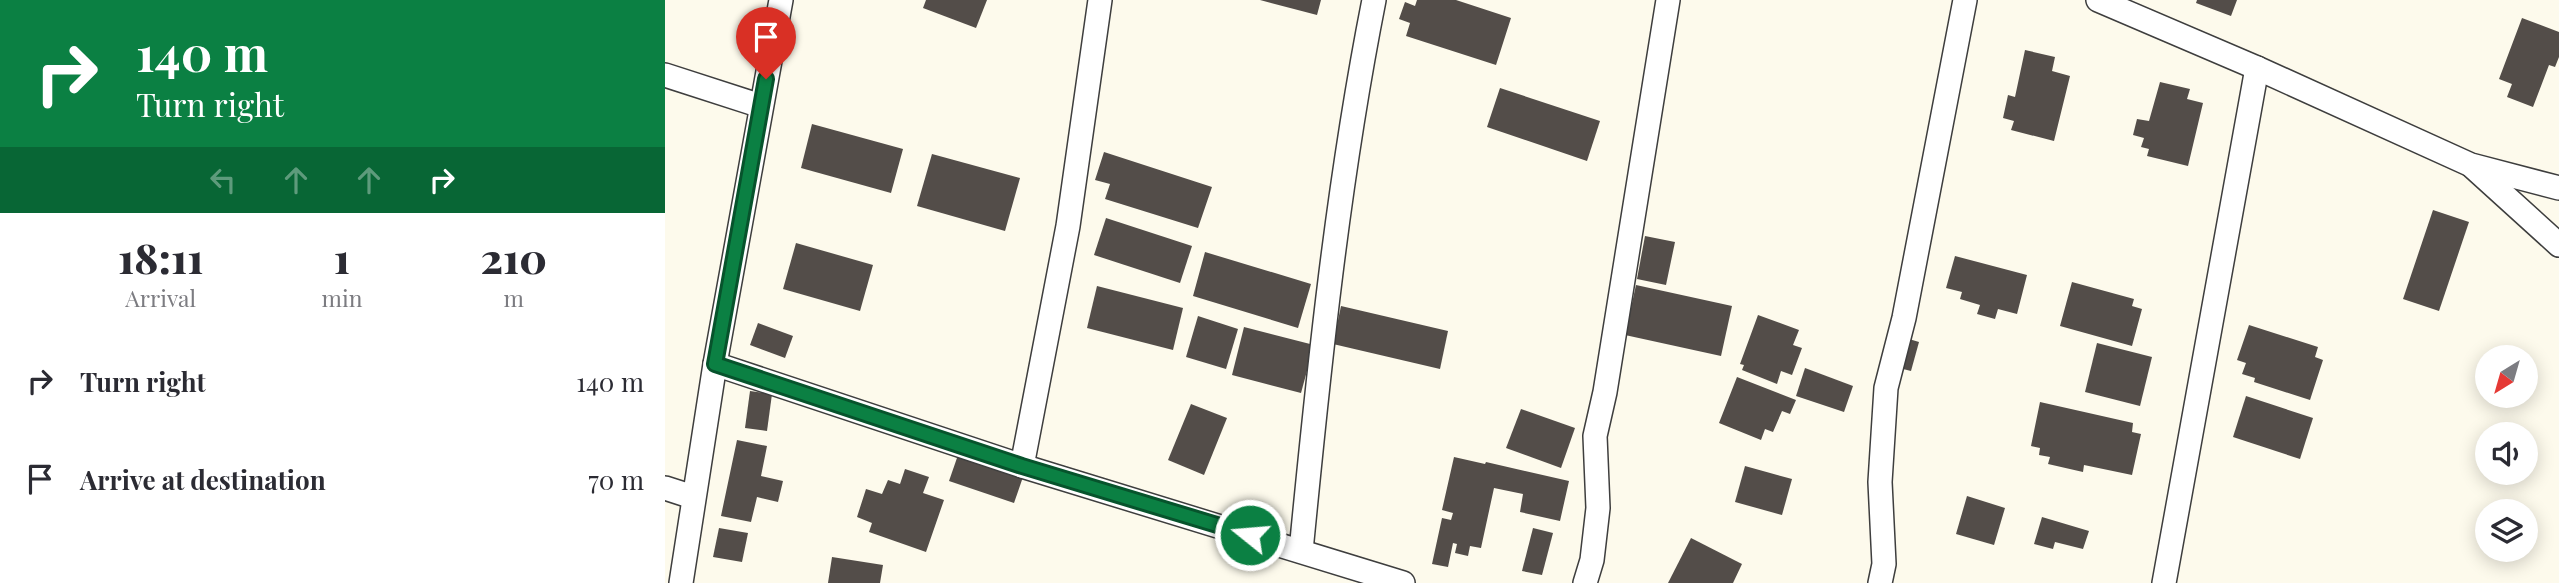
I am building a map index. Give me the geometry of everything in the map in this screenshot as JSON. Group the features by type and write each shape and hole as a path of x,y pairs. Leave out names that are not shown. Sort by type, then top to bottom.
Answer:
{"street":[{"path":"681,583 715,364 781,0"},
{"path":"1022,466 1068,226 1100,0"},
{"path":"1301,551 1324,330 1357,85 1374,0"},
{"path":"1585,583 1592,559 1598,508 1595,436 1605,392 1668,0"},
{"path":"1880,583 1884,564 1880,482 1882,425 1887,388 1904,318 1965,0"},
{"path":"2098,0 2257,68 2471,165 2559,188"},
{"path":"2164,583 2257,68"},
{"path":"665,75 761,106"},
{"path":"2471,165 2559,245"},
{"path":"715,364 1022,466 1403,583"},
{"path":"665,488 693,497"}],"building":[{"path":"926,0 987,0 976,28 923,8"},
{"path":"1260,0 1321,0 1317,15"},
{"path":"1417,0 1456,0 1511,18 1496,65 1406,36 1410,23 1399,19 1405,2 1415,6"},
{"path":"2197,0 2237,0 2231,16 2196,3"},
{"path":"2522,18 2559,32 2559,57 2555,67 2549,65 2533,107 2507,97 2512,84 2499,79"},
{"path":"2025,50 2055,57 2052,71 2070,76 2054,141 2011,130 2014,121 2003,118 2008,95 2015,97"},
{"path":"2160,82 2190,89 2187,99 2203,103 2188,166 2147,156 2149,149 2141,147 2144,138 2133,135 2137,119 2149,121"},
{"path":"1500,88 1600,121 1587,161 1487,127"},
{"path":"812,124 903,149 891,193 801,168"},
{"path":"1104,152 1212,187 1198,228 1105,199 1110,184 1095,180"},
{"path":"932,154 1020,178 1005,231 917,206"},
{"path":"2433,210 2469,222 2439,311 2403,299"},
{"path":"1106,218 1192,246 1180,283 1094,255"},
{"path":"1645,236 1675,242 1666,285 1637,279"},
{"path":"796,243 873,265 860,311 783,289"},
{"path":"1205,252 1311,284 1298,328 1193,296"},
{"path":"1955,256 2027,275 2017,314 1998,309 1995,319 1977,314 1980,305 1960,299 1962,292 1946,288"},
{"path":"2072,282 2134,299 2132,306 2142,309 2132,346 2060,326"},
{"path":"1636,285 1732,306 1721,356 1625,335"},
{"path":"1097,286 1183,308 1173,350 1087,328"},
{"path":"1341,306 1448,331 1440,369 1333,344"},
{"path":"1758,315 1799,330 1793,345 1802,348 1792,375 1781,371 1777,384 1742,370 1744,365 1740,364"},
{"path":"1198,316 1238,329 1226,369 1186,357"},
{"path":"758,323 793,336 785,358 750,345"},
{"path":"2249,325 2318,347 2315,357 2323,360 2310,400 2254,382 2255,378 2242,374 2246,363 2237,360"},
{"path":"1244,327 1314,345 1301,393 1232,375"},
{"path":"1899,336 1919,342 1911,371 1891,366"},
{"path":"2097,343 2152,357 2140,406 2085,392"},
{"path":"1805,368 1853,386 1844,412 1796,396"},
{"path":"1737,377 1796,400 1790,414 1782,411 1773,432 1765,429 1761,440 1719,423"},
{"path":"750,391 772,394 767,431 745,428"},
{"path":"2246,396 2313,418 2300,459 2233,437"},
{"path":"2040,402 2133,423 2132,432 2141,434 2132,475 2084,465 2083,472 2048,464 2050,457 2039,455 2040,448 2031,446"},
{"path":"1191,404 1227,418 1204,475 1168,460"},
{"path":"1521,409 1575,428 1561,468 1506,448"},
{"path":"737,440 767,446 761,476 783,481 778,502 757,497 751,522 721,516"},
{"path":"958,455 1023,477 1014,503 949,481"},
{"path":"1454,457 1569,481 1560,521 1520,512 1523,494 1494,488 1481,548 1470,546 1468,556 1455,553 1457,544 1453,543 1448,567 1432,564 1442,518 1451,520 1453,513 1442,510"},
{"path":"1745,466 1792,479 1782,515 1735,502"},
{"path":"905,469 929,477 923,493 944,500 926,552 869,532 872,523 857,517 866,489 882,494 888,480 900,484"},
{"path":"1967,496 2005,508 1994,545 1956,534"},
{"path":"2042,517 2089,531 2083,549 2055,542 2053,549 2034,544"},
{"path":"719,528 748,533 742,562 713,557"},
{"path":"1533,528 1553,533 1542,575 1522,571"},
{"path":"1691,538 1742,564 1733,583 1668,583"},
{"path":"832,557 883,565 880,583 828,583"}],"route":[{"path":"766,79 715,364 1022,466 1250,535"}]}
